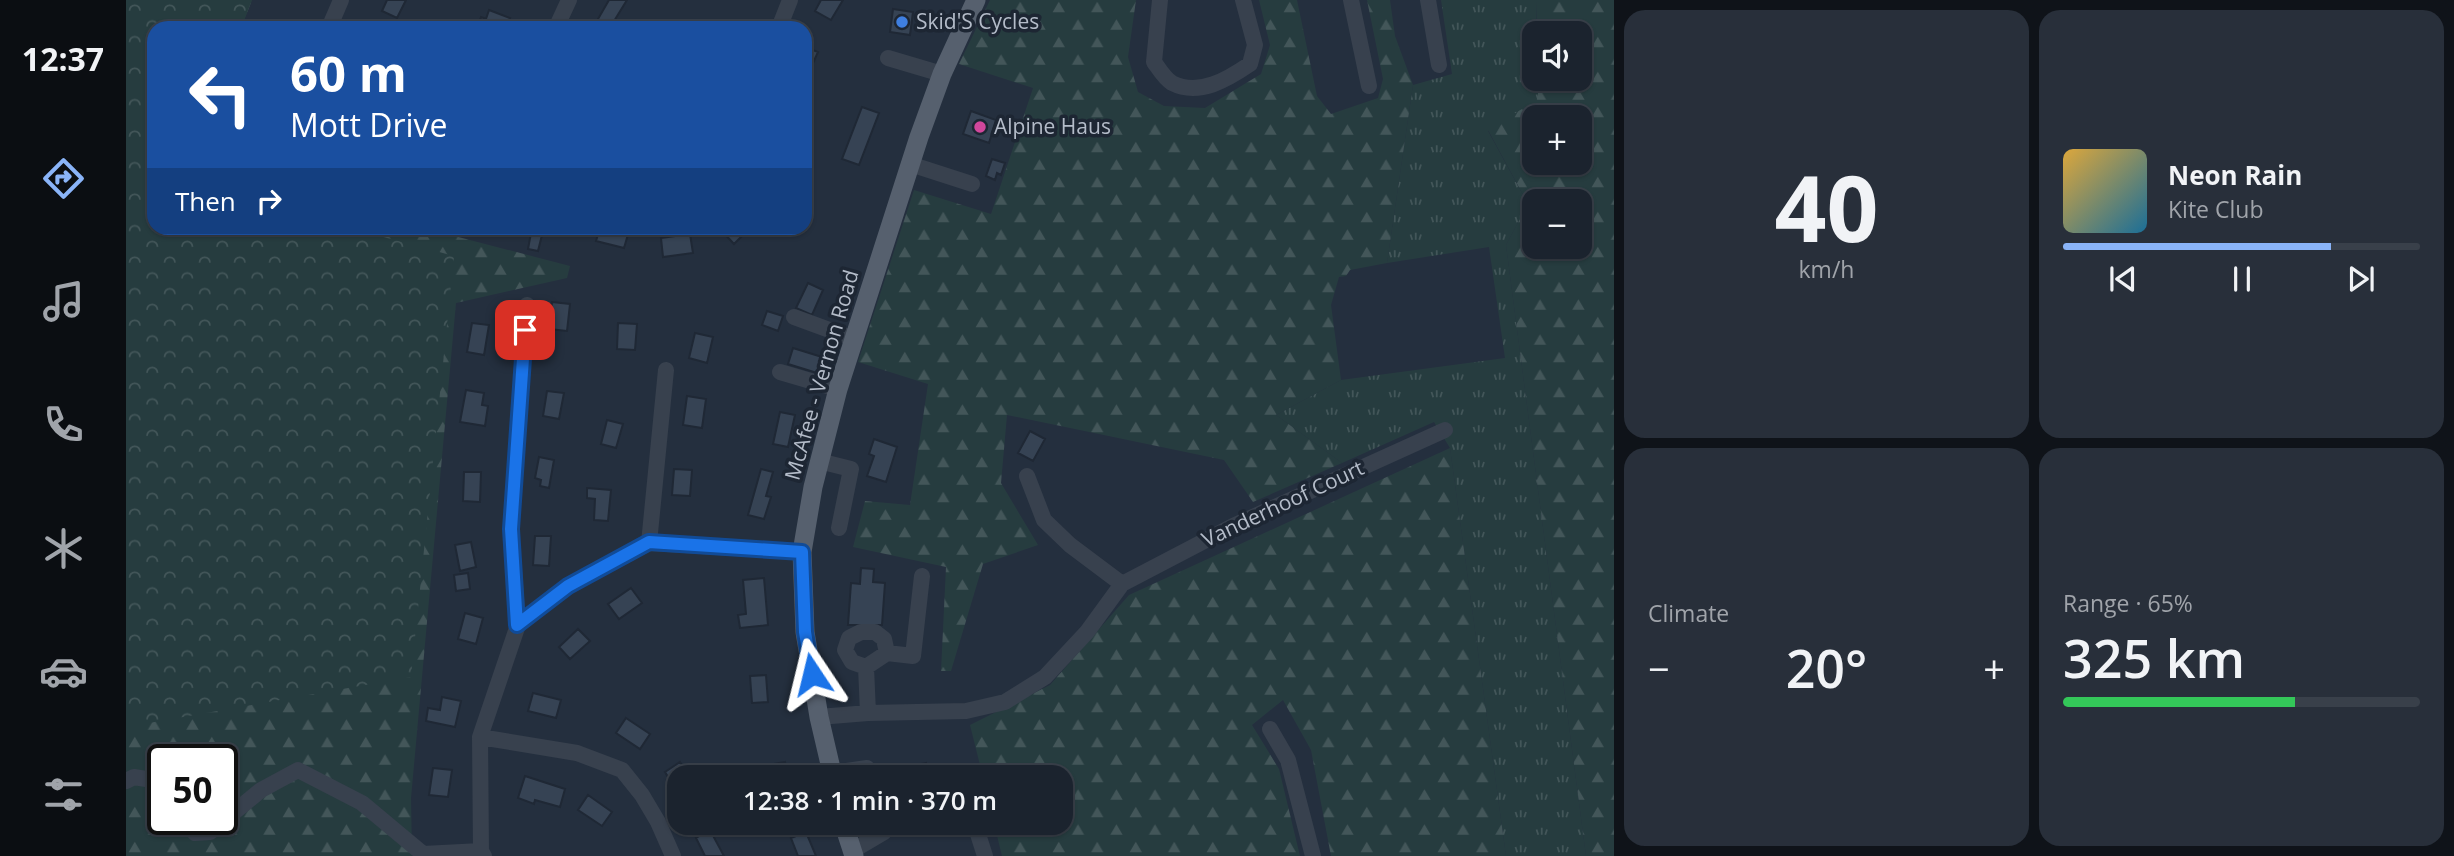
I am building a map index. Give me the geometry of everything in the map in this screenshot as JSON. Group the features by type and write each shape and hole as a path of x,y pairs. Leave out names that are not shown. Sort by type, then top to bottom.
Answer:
{"main road":[{"name":"McAfee - Vernon Road","path":"830,765 805,632 802,552 819,461 853,339 910,164 942,74 976,0"},
{"path":"847,835 853,854"}],"street":[{"path":"332,21 341,0"},
{"path":"559,21 569,0"},
{"path":"782,21 790,0"},
{"path":"1160,0 1154,62 1171,83 1191,88 1212,86 1250,64 1255,45 1243,0"},
{"path":"1352,0 1369,86"},
{"path":"1428,0 1439,65"},
{"path":"888,58 942,74"},
{"path":"910,164 972,184"},
{"path":"238,809 261,790 298,769 362,803 423,855 483,853 480,737 517,625 511,529 527,305"},
{"path":"794,317 853,339"},
{"path":"649,542 666,370"},
{"path":"780,372 838,389"},
{"name":"Vanderhoof Court","path":"819,717 966,711 1005,702 1045,677 1087,632 1122,584 1233,526 1445,430"},
{"path":"819,461 851,469 839,528"},
{"path":"1027,476 1044,520 1069,545 1122,584"},
{"path":"517,625 568,586 649,542 802,552"},
{"path":"866,667 887,653 913,656 922,576"},
{"path":"866,667 852,662 845,650 849,638 861,632 875,632 884,639 887,653"},
{"path":"866,667 868,713"},
{"path":"1270,729 1288,760 1313,856"},
{"path":"480,737 577,753 622,770 653,813 673,856"},
{"path":"126,781 134,776 147,779"},
{"path":"853,854 880,835"},
{"path":"978,835 985,856"}],"green space":[{"path":"126,0 252,0 244,21 147,21 147,235 451,235 570,266 567,278 456,303 411,798 412,856 126,856"},
{"path":"126,0 252,0 244,21 147,21 147,235 376,235 454,256 411,677 126,727"},
{"path":"990,0 1136,0 1128,57 1138,92 1164,106 1205,108 1261,74 1270,45 1259,0 1297,0 1317,96 1331,114 1378,98 1383,79 1367,0 1390,0 1395,36 1413,85 1387,263 1350,270 1346,276 1339,277 1331,305 1341,380 1276,415 1342,463 1253,502 1224,460 1007,415 1001,483 1038,545 983,564 951,671 941,671 946,567 853,547 865,501 910,505 928,384 858,362 914,190 991,214 1033,88 959,64"},
{"path":"1441,0 1537,0 1536,21 1522,21 1522,91 1539,91 1539,99 1529,105 1522,105 1522,110 1488,131 1522,193 1522,215 1506,245 1586,856 1506,856 1450,448 1434,422 1342,463 1276,415 1341,380 1505,358 1489,247 1387,263 1413,85 1452,74"},
{"path":"1537,0 1614,0 1614,856 1586,856 1506,245 1522,215 1522,259 1592,259 1592,189 1522,189 1522,193 1488,130 1522,109 1522,175 1592,175 1592,105 1528,105 1538,99 1538,91 1592,91 1592,21 1537,21"},
{"path":"1450,448 1506,856 1331,856 1311,750 1283,700 1252,725 1279,769 1300,856 1002,856 997,835 1073,835 1073,765 980,765 970,725 1050,685 1129,595"}],"building":[{"path":"387,0 406,0 397,18 382,11"},
{"path":"609,0 627,0 614,21 598,19"},
{"path":"821,0 843,0 831,20 815,11"},
{"name":"Skid'S Cycles","path":"893,9 913,12 910,35 890,32"},
{"path":"489,10 510,18 509,21 480,21 481,17 486,19"},
{"path":"812,50 818,52 812,65"},
{"path":"862,107 879,113 859,165 842,159"},
{"name":"Alpine Haus","path":"971,111 996,120 989,143 963,134"},
{"path":"992,159 1005,163 1001,175 997,173 995,180 986,176"},
{"path":"531,235 542,235 538,251 528,249"},
{"path":"598,235 628,235 624,248 596,241"},
{"path":"690,235 693,253 663,257 661,238"},
{"path":"726,235 743,235 734,244"},
{"path":"808,283 823,290 812,315 796,308"},
{"path":"552,302 570,304 567,331 549,329"},
{"path":"767,311 783,316 778,331 762,325"},
{"path":"472,323 489,325 484,355 467,352"},
{"path":"618,323 637,324 635,350 617,349"},
{"path":"695,333 713,337 707,363 689,358"},
{"path":"793,348 822,357 817,373 788,364"},
{"path":"466,390 484,393 482,405 488,406 485,426 460,422"},
{"path":"547,391 564,393 559,419 543,416"},
{"path":"687,396 706,399 702,428 683,425"},
{"path":"780,412 795,415 788,447 773,444"},
{"path":"607,420 623,424 616,448 601,444"},
{"path":"1030,431 1045,439 1033,461 1018,453"},
{"path":"874,439 897,447 886,482 867,476 874,456 869,454"},
{"path":"539,457 554,460 549,488 540,486 541,480 535,478"},
{"path":"674,469 692,470 690,496 672,495"},
{"path":"761,469 773,472 766,496 771,497 764,519 748,515"},
{"path":"464,472 481,472 480,502 463,501"},
{"path":"587,488 611,490 608,521 594,520 595,499 587,498"},
{"path":"535,536 551,536 549,566 533,565"},
{"path":"471,542 476,567 460,571 455,545"},
{"path":"861,568 874,569 873,582 885,583 882,625 848,625 851,583 860,584"},
{"path":"468,573 470,589 456,591 454,575"},
{"path":"764,578 768,625 740,628 738,615 746,614 743,580"},
{"path":"631,588 642,603 619,619 608,604"},
{"path":"465,613 483,618 476,644 458,639"},
{"path":"578,629 590,641 570,659 559,647"},
{"path":"766,675 768,702 752,703 750,676"},
{"path":"533,693 561,700 556,718 528,711"},
{"path":"442,697 461,701 455,727 426,721 428,708 440,710"},
{"path":"626,718 650,734 640,749 616,733"},
{"path":"433,768 452,770 448,797 429,795"},
{"path":"525,776 565,789 560,807 535,800 534,804 518,798"},
{"path":"588,795 612,812 602,826 578,810"},
{"path":"713,835 724,856 705,856 696,838"},
{"path":"807,835 816,856 798,856 791,838"}],"place":[{"name":"Skid'S Cycles","path":"902,22"},
{"name":"Alpine Haus","path":"980,127"}],"route":[{"path":"525,330 511,529 517,625 568,586 649,542 802,552 805,632 812,674"}]}
